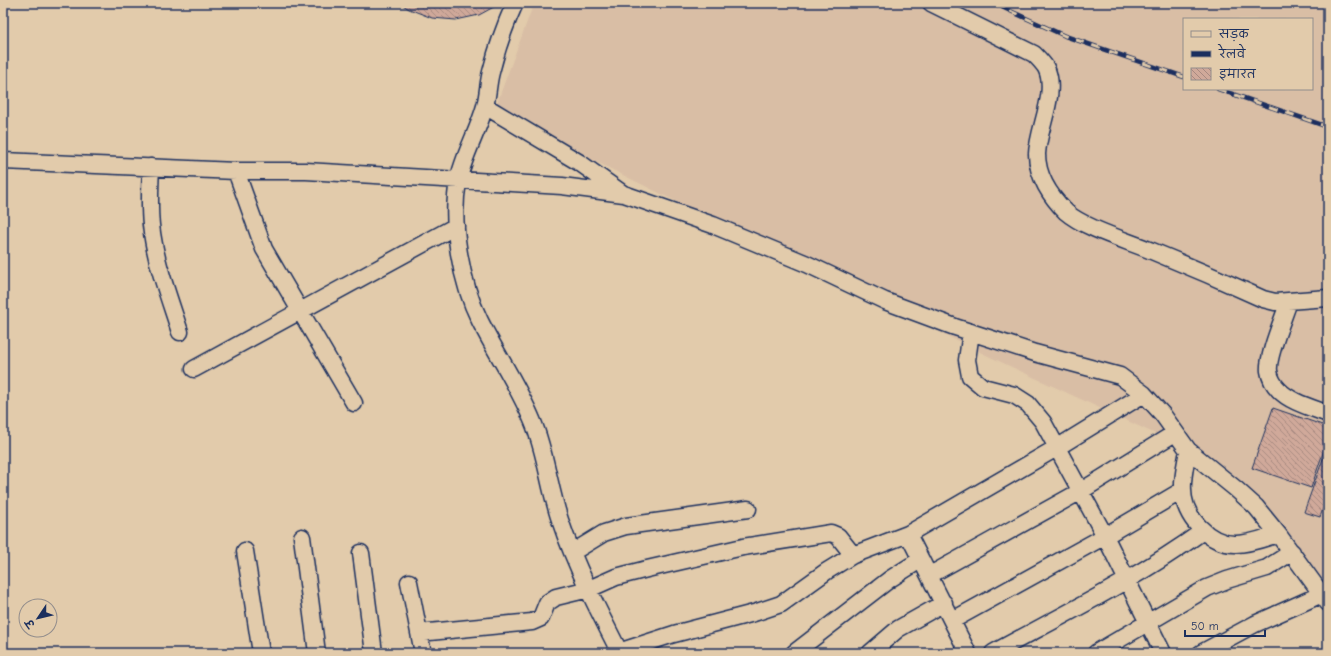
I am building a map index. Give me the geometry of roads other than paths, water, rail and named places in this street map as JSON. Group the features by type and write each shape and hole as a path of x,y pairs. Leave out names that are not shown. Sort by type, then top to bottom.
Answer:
{"street":[{"path":"515,3 506,21 491,72 485,106 458,180 456,226 467,285 479,319 533,422 543,451 550,487 572,552 618,653 674,634 781,604 827,571 853,555 908,534 1058,447 1144,394"},
{"path":"931,3 1034,54 1045,66 1050,78 1049,92 1037,154 1040,175 1050,194 1067,213 1090,226 1196,268 1263,299 1275,302 1328,298"},
{"path":"485,106 580,163 624,194"},
{"path":"3,162 236,171 306,171 562,186 624,194 714,225 807,264 885,301 1035,353 1120,376 1144,394 1163,415 1188,450 1256,507 1292,552 1325,599 1256,624 1201,653"},
{"path":"151,167 150,202 154,246 163,281 180,332"},
{"path":"236,171 264,249 354,403"},
{"path":"194,369 456,226"},
{"path":"1289,301 1270,360 1269,371 1272,380 1279,390 1290,398 1328,414"},
{"path":"971,332 967,360 970,376 983,387 1014,395 1028,404 1043,422 1058,447 1105,536 1163,653"},
{"path":"930,575 1081,491 1175,433"},
{"path":"1188,450 1183,490 1186,505 1193,521 1203,531 1217,540 1235,544 1250,542 1278,534"},
{"path":"953,620 1105,536 1183,490"},
{"path":"572,552 604,534 626,526 748,509"},
{"path":"993,653 1126,580 1181,547 1203,531"},
{"path":"419,633 532,622 544,614 545,608 550,600 562,595 589,589 616,577 700,556 823,533 838,536 853,555"},
{"path":"908,534 920,560 930,575 953,620 962,650"},
{"path":"302,537 317,653"},
{"path":"245,551 262,653"},
{"path":"1096,653 1206,588 1267,568 1292,552"},
{"path":"361,553 374,653"},
{"path":"794,653 878,588 920,560"},
{"path":"409,582 423,653"},
{"path":"870,653 898,629 944,603"}],"railway":[{"path":"993,3 1065,36 1183,77"},
{"path":"1221,90 1328,127"}]}
